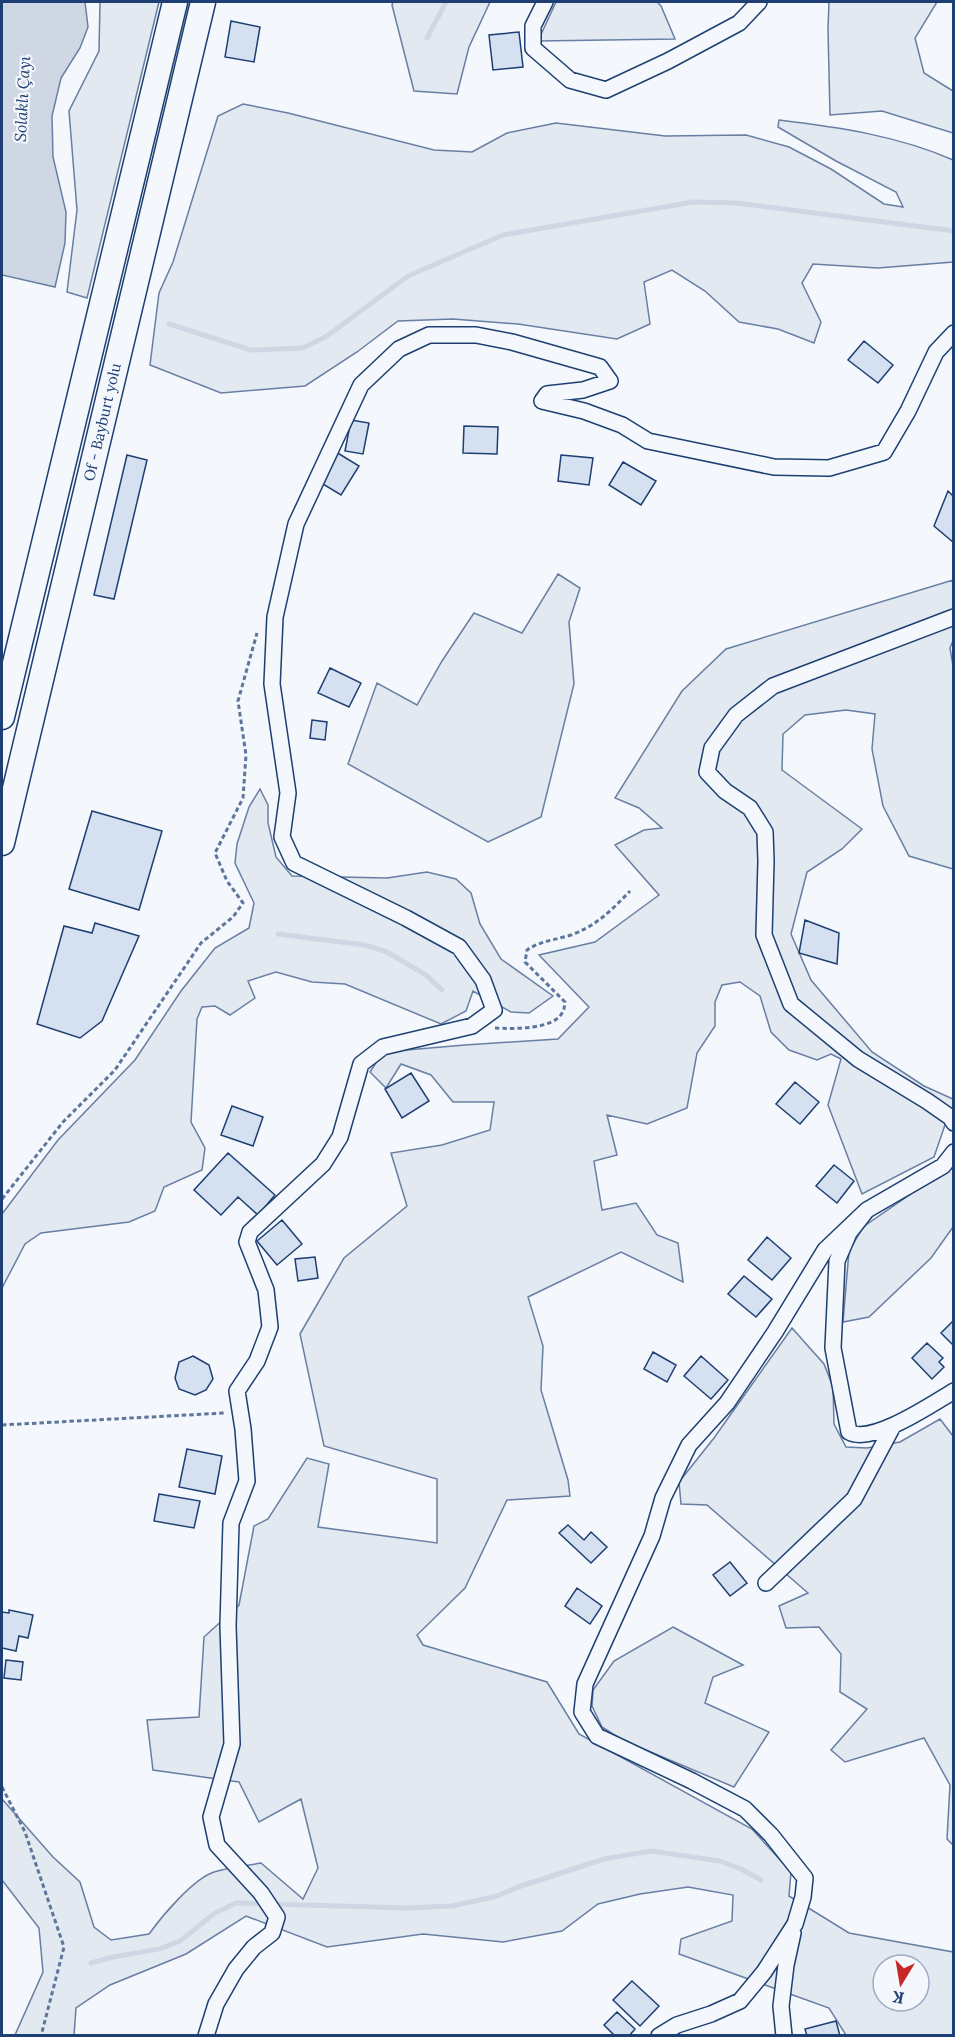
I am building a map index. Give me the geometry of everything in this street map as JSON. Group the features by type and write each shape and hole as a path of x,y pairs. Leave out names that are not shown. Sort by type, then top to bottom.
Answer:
{"highway":[{"name":"Of - Bayburt yolu","path":"2,717 175,2"},
{"name":"Of - Bayburt yolu","path":"2,843 203,2"}],"street":[{"path":"545,2 533,26 533,48 570,80 606,90 668,61 739,23 759,2"},
{"path":"206,2036 216,2004 236,1969 254,1947 272,1933 277,1917 261,1893 217,1845 211,1817 232,1744 228,1626 231,1522 246,1481 241,1412 237,1391 257,1361 270,1327 266,1290 247,1242 250,1232 323,1164 340,1137 361,1064 383,1047 472,1026 494,1010 483,980 459,947 294,863 282,837 288,793 272,684 275,617 296,524 361,385 399,349 429,335 476,335 512,342 600,368 610,381 583,390 547,394 542,401 584,411 622,425 648,441 774,467 829,468 884,452 908,411 936,352 954,333"},
{"path":"954,617 773,687 736,715 712,748 707,772 725,791 750,808 765,832 764,935 791,1004 858,1059 927,1101 950,1117 954,1123"},
{"path":"784,2036 781,2006 786,1965 803,1897 805,1878 771,1835 746,1809 597,1736 582,1712 585,1684 652,1536 663,1498 689,1445 727,1402 775,1332 825,1250 867,1210 943,1166 954,1152"},
{"path":"867,1210 849,1233 837,1261 833,1348 849,1432 855,1435 873,1434 893,1426 954,1391"},
{"path":"766,1582 854,1499 893,1426"},
{"path":"659,2036 677,2025 711,2014 740,2001 764,1972 795,1924"}],"path":[{"path":"2,1199 63,1122 115,1070 201,943 232,917 243,903 227,881 215,852 243,798 246,755 238,701 259,628"},
{"path":"472,1026 520,1028 555,1021 563,1013 565,1002 525,962 527,950 536,943 571,934 595,924 614,909 630,891"},
{"path":"2,1425 241,1412"},
{"path":"2,1788 25,1832 64,1947 41,2036"}],"shaded area":[{"path":"100,2 159,2 87,298 67,292 77,210 69,111 99,51"},
{"path":"393,2 490,2 469,47 457,94 414,91"},
{"path":"556,2 657,2 661,6 675,39 538,41"},
{"path":"829,2 937,2 915,38 924,73 953,91 953,133 882,111 830,115"},
{"path":"243,104 434,150 472,152 507,133 556,123 665,136 746,135 789,147 831,169 884,204 903,207 896,192 778,127 779,120 868,134 911,145 953,160 953,262 878,268 813,264 802,283 821,322 814,343 778,329 739,322 705,291 672,270 644,282 650,324 617,339 518,324 453,319 398,321 357,352 305,386 221,393 150,365 159,293 173,262 218,116"},
{"path":"558,574 580,588 569,622 574,684 541,817 488,842 348,764 377,683 417,705 442,661 474,613 522,633"},
{"path":"953,580 954,638 950,648 954,672 953,869 909,856 883,806 872,749 875,714 846,710 805,715 783,734 782,770 862,829 842,849 807,872 791,934 811,980 872,1052 924,1086 953,1099 953,1122 947,1119 934,1157 862,1194 828,1105 841,1059 831,1054 817,1060 789,1050 771,1032 760,996 740,982 722,985 715,1002 715,1026 697,1053 687,1108 647,1124 607,1115 617,1155 594,1161 602,1210 636,1203 657,1235 678,1243 683,1282 621,1252 528,1297 543,1346 541,1390 568,1480 570,1496 507,1500 465,1588 417,1635 423,1645 547,1682 579,1734 752,1829 791,1872 789,1896 849,1933 953,1952 953,2035 846,2035 829,2008 679,1954 681,1939 732,1921 733,1895 688,1887 640,1894 598,1904 562,1931 503,1942 423,1934 327,1947 246,1916 186,1954 110,1985 76,2008 74,2035 15,2035 43,1972 39,1928 2,1880 2,1799 53,1857 80,1882 94,1927 111,1940 149,1934 170,1908 197,1882 214,1872 226,1869 261,1863 303,1899 318,1868 301,1799 259,1822 239,1782 153,1770 147,1720 199,1717 204,1637 239,1605 254,1526 268,1519 307,1458 329,1464 318,1527 437,1543 437,1479 324,1446 300,1334 344,1258 407,1206 391,1153 442,1145 490,1130 494,1102 453,1102 431,1075 401,1064 386,1088 370,1072 383,1052 558,1039 589,1007 539,955 595,942 659,895 615,845 644,830 662,828 639,808 615,798 682,691 726,649"},
{"path":"260,789 268,805 268,823 276,857 292,876 387,878 427,872 456,879 471,893 480,924 501,959 553,996 529,1013 511,1012 473,991 466,1011 441,1024 345,984 312,982 276,972 248,981 255,998 230,1015 215,1006 202,1007 197,1019 191,1122 205,1148 202,1170 164,1187 155,1211 129,1222 41,1233 25,1244 2,1288 2,1214 58,1140 135,1060 181,991 215,948 249,928 254,903 235,863 237,844 249,807"},
{"path":"953,1165 953,1227 931,1258 869,1317 843,1322 849,1251 863,1227"},
{"path":"792,1328 824,1364 833,1387 834,1424 846,1447 867,1448 900,1442 940,1419 953,1436 953,1845 947,1839 950,1785 924,1738 845,1762 831,1750 867,1709 840,1692 841,1654 819,1627 786,1628 779,1606 808,1593 707,1505 681,1504 679,1482 714,1438"},
{"path":"673,1627 743,1665 713,1677 705,1703 769,1732 734,1787 622,1740 602,1727 592,1706 593,1690 614,1661"}],"water":[{"name":"Solaklı Çayı","path":"2,2 85,2 88,27 80,48 61,78 52,116 53,157 66,212 65,243 55,287 2,275"}],"building":[{"path":"231,21 260,27 254,62 225,57"},
{"path":"519,32 523,67 493,70 489,35"},
{"path":"864,341 893,365 878,383 848,360"},
{"path":"351,420 369,423 363,454 345,451"},
{"path":"464,426 498,427 497,454 463,453"},
{"path":"336,452 359,466 341,495 318,481"},
{"path":"127,455 147,460 114,599 94,595"},
{"path":"561,455 593,458 589,485 558,481"},
{"path":"623,462 656,481 641,505 609,485"},
{"path":"948,491 954,497 954,543 934,526"},
{"path":"330,668 361,683 349,707 318,693"},
{"path":"312,720 327,722 325,740 310,738"},
{"path":"92,811 162,831 139,910 69,889"},
{"path":"805,920 839,933 837,964 799,953"},
{"path":"95,923 139,936 102,1021 80,1038 37,1024 64,926 92,933"},
{"path":"411,1073 429,1101 402,1118 385,1089"},
{"path":"795,1082 819,1102 800,1124 776,1104"},
{"path":"232,1106 263,1117 253,1146 221,1135"},
{"path":"228,1153 275,1195 258,1215 238,1197 221,1215 194,1190"},
{"path":"834,1165 854,1181 837,1203 816,1186"},
{"path":"282,1220 302,1244 277,1265 257,1241"},
{"path":"767,1237 791,1258 772,1280 748,1260"},
{"path":"315,1257 318,1278 298,1281 295,1259"},
{"path":"744,1276 772,1299 756,1317 728,1294"},
{"path":"954,1320 954,1346 941,1333"},
{"path":"927,1343 943,1358 939,1362 944,1367 932,1379 912,1358"},
{"path":"653,1352 676,1365 667,1382 644,1369"},
{"path":"193,1356 209,1365 213,1379 206,1390 195,1395 179,1389 175,1378 179,1362"},
{"path":"701,1356 728,1380 711,1399 684,1376"},
{"path":"187,1449 222,1456 215,1494 179,1487"},
{"path":"159,1494 200,1501 194,1528 154,1521"},
{"path":"568,1525 584,1540 591,1532 607,1547 591,1563 559,1533"},
{"path":"730,1562 747,1583 730,1596 713,1575"},
{"path":"577,1588 602,1606 590,1624 565,1606"},
{"path":"9,1610 33,1615 28,1638 19,1636 16,1651 2,1648 2,1612 9,1613"},
{"path":"6,1660 23,1662 21,1680 4,1678"},
{"path":"632,1981 659,2006 640,2026 613,2000"},
{"path":"617,2012 635,2029 629,2036 615,2036 604,2025"},
{"path":"836,2021 840,2036 807,2036 805,2029"}],"waterway":[{"path":"427,38 446,2"},
{"path":"169,324 251,350 303,348 327,336 408,276 503,235 693,202 736,203 954,231"},
{"path":"278,934 365,945 387,952 426,975 442,990"},
{"path":"91,1963 159,1949 180,1941 215,1913 236,1903 407,1908 452,1906 497,1896 604,1859 651,1851 720,1861 761,1880"}]}
